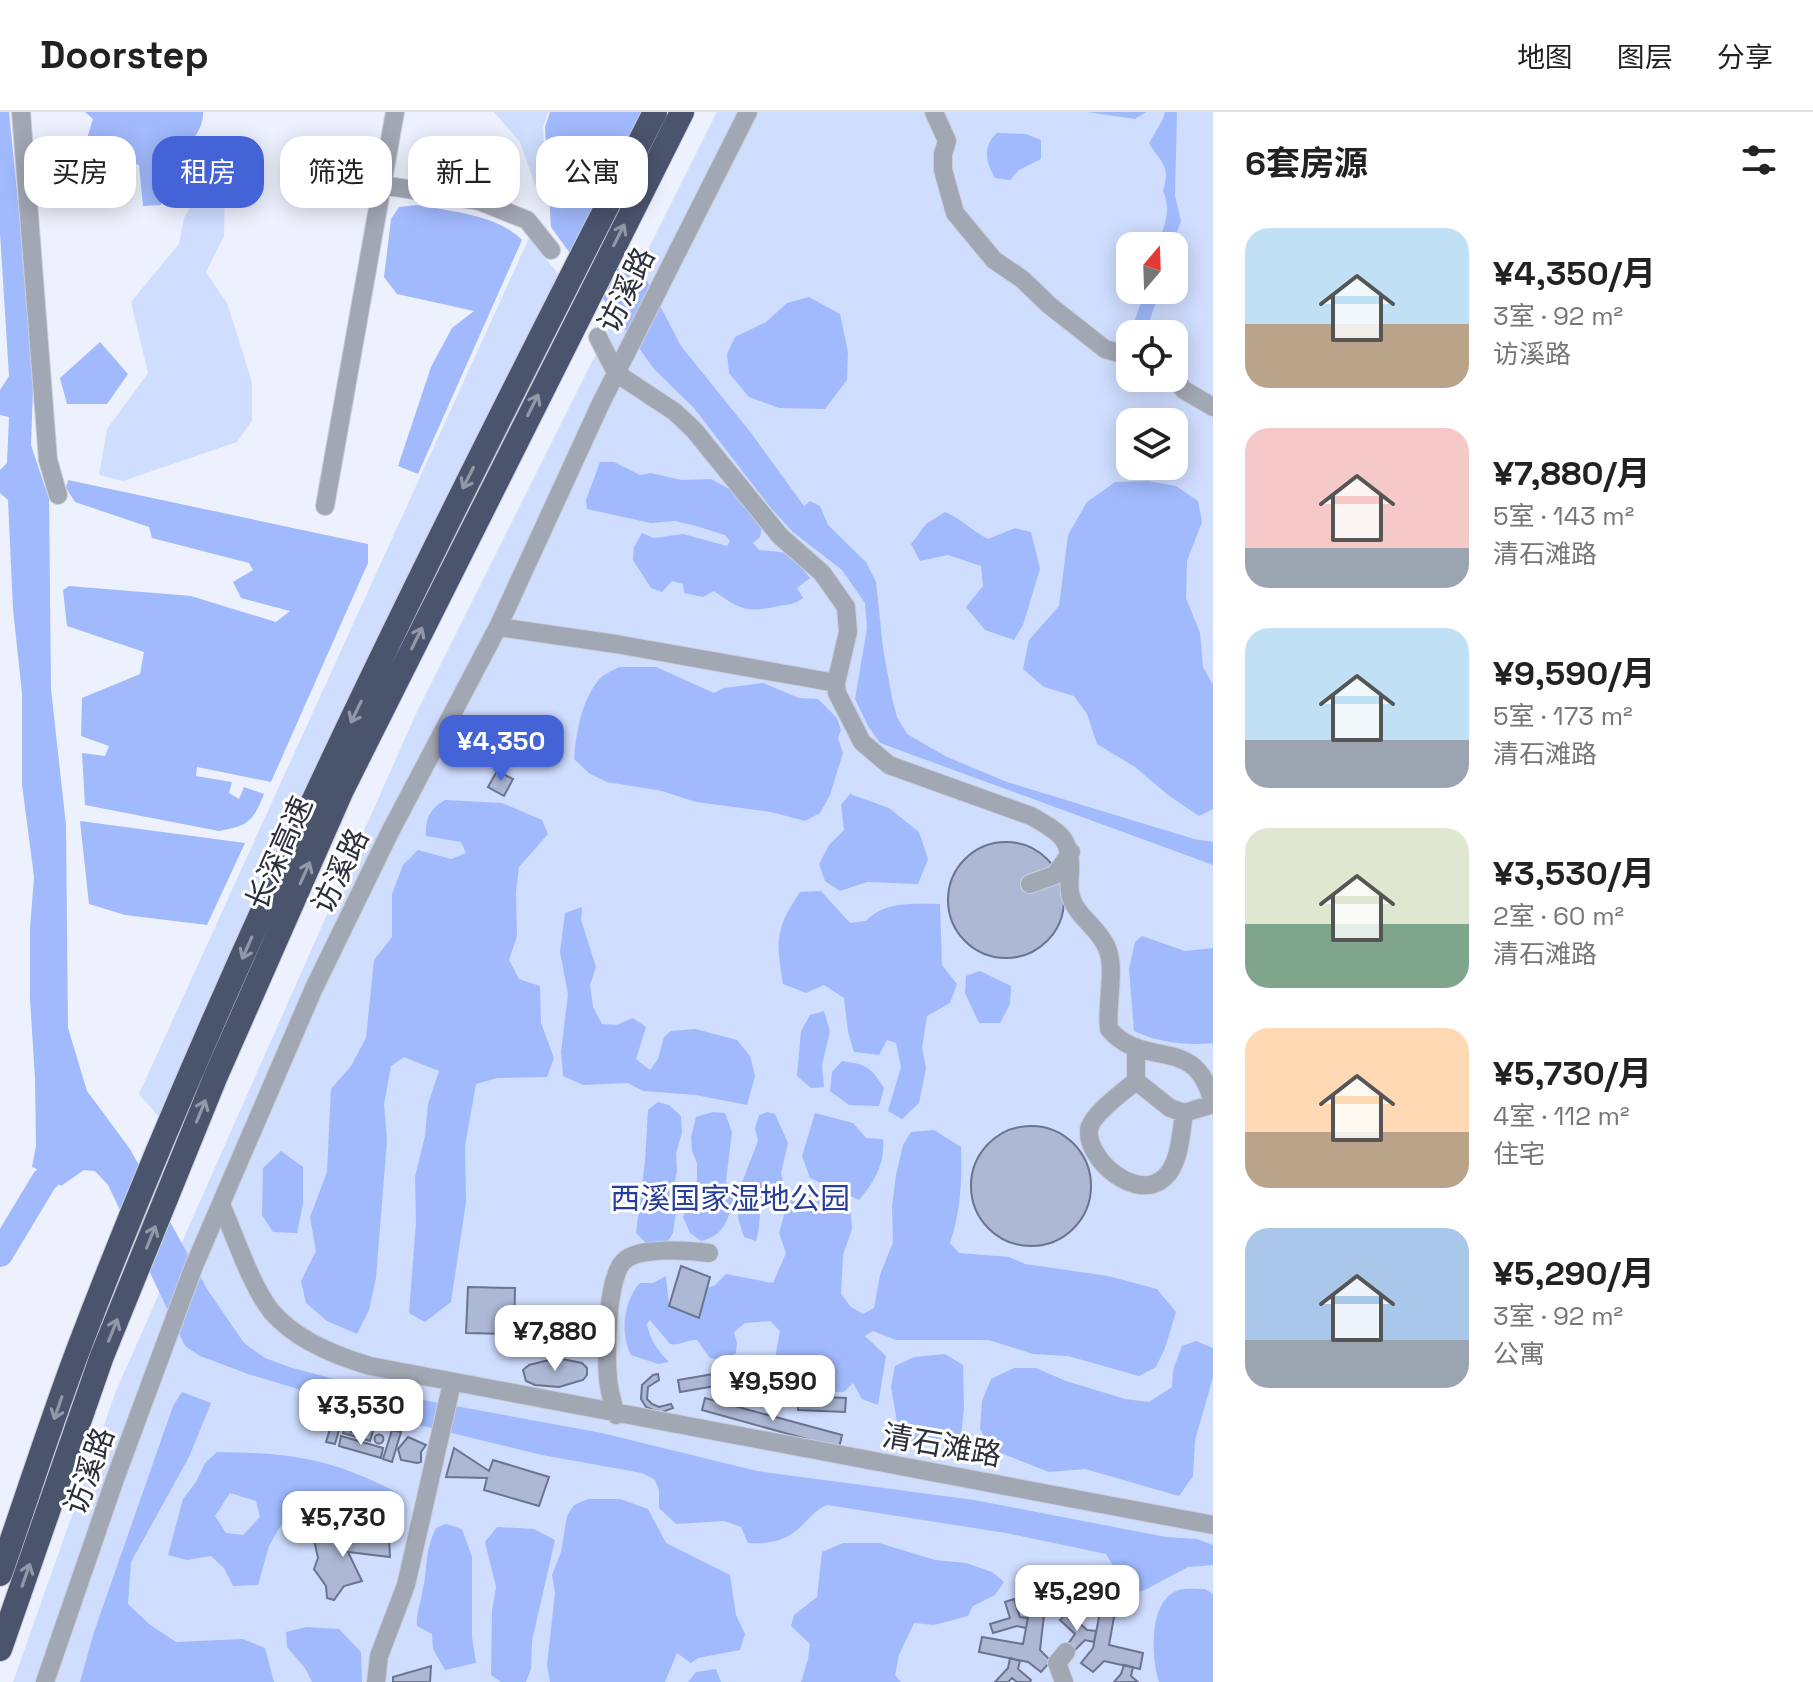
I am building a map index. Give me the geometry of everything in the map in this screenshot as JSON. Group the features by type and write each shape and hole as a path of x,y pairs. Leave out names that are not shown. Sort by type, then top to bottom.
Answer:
{"highway":[{"name":"长深高速","path":"0,1574 79,1346 193,1069 329,768 457,500 655,112"},
{"name":"长深高速","path":"0,1649 102,1356 215,1078 342,790 682,112"}],"street":[{"path":"21,112 48,460 58,495"},
{"path":"391,136 395,112"},
{"name":"访溪路","path":"45,1682 115,1479 194,1266 314,988 356,899 498,627 616,373 748,112"},
{"path":"934,112 947,141 943,170 955,213 1004,268 1022,279 1049,305 1105,349 1116,352"},
{"path":"392,186 479,201 527,220 551,250"},
{"path":"325,506 379,208"},
{"path":"598,337 616,373 675,412 694,430 780,536 822,573 846,607 848,632 836,683 837,693 862,742 873,754 889,765 1031,816 1053,828 1071,852 1069,893 1076,909 1106,945 1110,957 1109,1029 1116,1037 1136,1047 1182,1059 1198,1069 1213,1104 1184,1113 1170,1108 1136,1081"},
{"path":"1187,392 1213,407"},
{"path":"498,627 616,644 836,683"},
{"path":"1030,884 1055,875 1071,852"},
{"path":"1136,1047 1136,1081 1092,1120 1089,1130 1101,1160 1131,1184 1149,1185 1164,1178 1173,1166 1184,1113"},
{"name":"清石滩路","path":"221,1204 255,1281 272,1311 292,1328 340,1357 370,1366 616,1415 1213,1525"},
{"path":"616,1415 608,1382 607,1329 616,1269 627,1257 645,1253 685,1249 709,1253"},
{"path":"376,1682 379,1656 406,1585 452,1383"},
{"path":"1064,1682 1057,1663 1066,1652"}],"green space":[{"path":"494,112 548,112 544,136 536,136 536,185 520,136 515,136"},
{"name":"西溪国家湿地公园","path":"717,112 1213,112 1213,1682 13,1682 116,1391 414,718"},
{"path":"190,208 225,208 224,236 206,272 227,303 252,382 252,421 237,442 123,481 99,475 107,429 148,373 131,302 179,244 184,218"},
{"path":"529,238 559,275 161,1119 139,1094"}],"water":[{"path":"0,112 9,112 34,361 31,445 49,499 51,689 66,825 68,1028 87,1091 130,1149 207,1289 244,1343 265,1358 289,1367 390,1394 602,1433 757,1471 974,1500 1166,1537 1197,1539 1213,1545 1213,1565 1188,1567 1145,1590 1130,1594 1106,1554 1006,1533 827,1505 792,1534 768,1542 748,1543 741,1527 724,1521 676,1524 659,1508 659,1490 655,1480 642,1473 542,1455 411,1423 248,1374 200,1356 185,1346 108,1185 95,1171 84,1170 61,1186 32,1167 36,1146 30,999 34,877 22,784 22,693 13,609 8,500 0,493 0,470 7,463 9,417 0,415 0,390 9,376 0,233"},
{"path":"85,112 203,112 195,136 152,136 152,206 143,206 139,165 136,164 136,136 88,136 93,119"},
{"path":"550,112 655,112 648,139 648,136 546,136"},
{"path":"1087,112 1146,112 1135,119"},
{"path":"1165,112 1177,112 1175,196 1181,221 1177,232 1162,232 1167,212 1163,191 1166,175 1164,165 1149,143"},
{"path":"997,133 1026,134 1041,140 1041,159 1019,170 1010,180 995,178 989,166 987,149"},
{"path":"399,207 435,208 487,219 522,240 418,474 398,466 431,367 452,328 474,311 397,294 384,277 391,219"},
{"path":"550,208 630,208 618,253 647,281 681,346 751,433 804,506 810,501 820,506 828,525 866,562 876,582 892,698 897,717 907,734 947,757 1007,782 1194,839 1213,842 1213,865 880,743 855,699 867,628 865,603 842,570 793,532 770,507 694,408 654,369 551,227"},
{"path":"809,297 840,314 848,352 847,380 825,409 779,408 749,397 729,373 727,354 735,337 766,322 787,303"},
{"path":"1140,304 1155,304 1150,320 1135,320"},
{"path":"100,342 128,374 107,404 67,404 60,378"},
{"path":"600,462 614,462 640,475 651,473 681,480 711,479 733,491 762,527 760,537 753,543 759,550 790,553 810,578 797,588 803,598 791,604 752,609 738,606 714,591 703,597 684,593 683,584 672,581 662,592 651,588 633,560 634,547 642,533 654,538 683,534 727,546 730,541 725,535 675,521 651,523 587,509 586,500"},
{"path":"68,480 368,544 368,563 271,782 197,767 196,776 232,782 229,793 239,799 244,787 264,794 253,817 237,827 219,831 85,805 82,753 105,756 109,746 81,736 82,698 140,674 144,652 67,626 63,590 69,586 191,596 276,622 290,611 241,598 233,582 253,570 249,563 152,538 149,527 75,502 66,488"},
{"path":"1148,481 1176,486 1198,501 1202,522 1187,561 1186,598 1200,633 1203,667 1213,685 1213,809 1199,816 1135,767 1097,744 1087,714 1074,696 1044,687 1023,669 1029,640 1059,606 1068,535 1087,502 1115,482"},
{"path":"945,512 988,539 1015,528 1031,532 1040,569 1023,625 1014,640 985,630 966,607 983,586 981,566 948,555 920,561 911,544 926,524"},
{"path":"619,667 656,667 714,693 724,688 763,683 799,698 818,699 837,718 843,753 830,795 820,813 805,821 771,812 696,802 662,791 607,782 590,774 574,759 580,718 587,698 598,681"},
{"path":"850,794 889,808 919,832 928,859 918,884 867,882 840,891 825,881 819,864 829,845 844,830 841,805"},
{"path":"445,800 502,803 542,820 548,834 519,867 517,936 509,960 519,979 540,986 541,1023 554,1058 547,1077 497,1078 476,1084 465,1146 466,1202 451,1302 425,1322 409,1313 416,1222 415,1177 425,1136 428,1104 439,1071 404,1057 391,1066 384,1104 387,1140 376,1278 369,1310 357,1334 327,1321 306,1303 301,1281 316,1251 310,1217 327,1172 331,1089 351,1066 366,1038 374,960 392,937 392,894 403,865 418,850 451,859 466,853 461,842 426,836 430,815"},
{"path":"80,821 245,843 207,925 125,915 89,904"},
{"path":"821,891 850,923 866,921 891,907 940,904 942,965 957,984 950,1003 927,1016 922,1048 926,1068 919,1103 902,1119 888,1111 901,1067 896,1043 887,1040 879,1055 854,1052 844,998 824,985 806,993 783,984 779,946 786,916 800,892"},
{"path":"582,907 581,920 596,967 590,985 593,1007 602,1024 616,1025 633,1018 646,1027 636,1059 650,1070 658,1059 664,1037 671,1031 695,1029 737,1040 750,1056 755,1076 747,1105 696,1095 643,1091 628,1083 583,1085 563,1076 561,1052 568,994 560,952 565,913"},
{"path":"1142,936 1185,951 1213,948 1213,1043 1173,1042 1134,1031 1129,969 1135,942"},
{"path":"980,971 1011,986 1010,1004 1000,1023 979,1023 965,993 966,976"},
{"path":"824,1011 830,1031 822,1065 824,1087 811,1088 797,1076 801,1031 810,1015"},
{"path":"842,1061 863,1066 875,1075 884,1088 879,1106 849,1105 830,1091 832,1072"},
{"path":"658,1102 669,1105 681,1116 682,1133 676,1153 677,1171 671,1201 676,1212 673,1233 665,1246 646,1243 636,1233 648,1110"},
{"path":"713,1112 725,1113 732,1132 726,1181 734,1198 720,1231 701,1241 690,1233 683,1217 697,1180 691,1137 696,1117"},
{"path":"767,1112 775,1114 788,1143 781,1173 785,1192 776,1194 763,1190 756,1241 744,1237 738,1218 739,1190 758,1141 755,1128 759,1115"},
{"path":"815,1113 853,1123 866,1138 883,1139 878,1172 859,1200 810,1178 802,1156"},
{"path":"934,1130 961,1147 960,1195 950,1243 959,1253 1009,1257 1025,1264 1108,1276 1157,1289 1176,1312 1156,1367 1139,1376 1068,1356 1033,1354 989,1340 896,1340 873,1331 865,1336 886,1356 878,1405 862,1399 853,1383 844,1392 799,1391 777,1365 780,1331 770,1321 745,1323 734,1332 736,1353 723,1360 710,1358 697,1340 670,1344 650,1320 647,1324 652,1340 669,1362 658,1364 631,1355 625,1338 625,1318 630,1299 640,1283 653,1283 666,1276 669,1306 698,1318 707,1288 726,1274 773,1283 786,1253 779,1233 788,1201 813,1192 834,1194 850,1204 852,1229 843,1255 841,1294 851,1307 863,1314 874,1308 880,1275 893,1242 892,1206 903,1145 911,1132"},
{"path":"281,1151 303,1167 303,1204 297,1233 273,1232 262,1215 263,1168"},
{"path":"1196,1341 1213,1348 1213,1377 1195,1440 1193,1476 1179,1496 1085,1469 1049,1472 991,1449 980,1429 982,1401 991,1379 1014,1368 1036,1368 1066,1381 1125,1399 1149,1402 1172,1387 1173,1370 1182,1346"},
{"path":"945,1354 963,1365 961,1435 928,1444 900,1439 891,1387 895,1366 914,1357"},
{"path":"182,1392 211,1403 189,1457 131,1562 128,1604 149,1624 176,1642 243,1639 265,1648 274,1682 80,1682 94,1632 173,1406"},
{"path":"217,1452 289,1456 352,1472 398,1493 392,1512 367,1519 334,1520 310,1516 284,1520 269,1546 258,1585 233,1586 224,1568 211,1556 187,1560 168,1555 183,1499 205,1463","holes":["230,1493 256,1501 260,1517 243,1535 226,1533 215,1516"]},
{"path":"588,1499 620,1499 648,1509 666,1543 730,1575 736,1615 745,1634 740,1650 698,1658 691,1663 677,1653 665,1682 550,1682 547,1665 555,1593 552,1575 561,1552 567,1516 574,1505"},
{"path":"446,1524 462,1529 472,1557 472,1637 476,1663 445,1670 433,1649 432,1634 417,1626 417,1621 429,1546 436,1528"},
{"path":"497,1527 534,1529 555,1540 526,1682 501,1682 491,1675 492,1611 496,1587 485,1542"},
{"path":"843,1543 879,1543 935,1560 966,1563 992,1572 1004,1582 995,1595 973,1606 968,1616 934,1625 914,1623 899,1655 895,1675 901,1682 801,1682 810,1644 791,1626 794,1615 817,1597 822,1552"},
{"path":"1205,1589 1213,1594 1213,1682 1159,1682 1154,1659 1154,1630 1162,1605 1179,1590"},
{"path":"306,1627 339,1629 361,1652 362,1682 312,1682 305,1668 287,1647 286,1632"},
{"path":"716,1669 721,1682 688,1682 696,1672"}],"building":[{"path":"497,771 513,779 504,796 488,787"},
{"path":"1006,842 1028,846 1047,859 1060,878 1064,900 1060,922 1047,941 1028,954 1006,958 984,954 965,941 952,922 948,900 952,878 965,859 984,846"},
{"path":"1031,1126 1054,1130 1074,1143 1087,1163 1091,1186 1087,1209 1074,1229 1054,1242 1031,1246 1008,1242 988,1229 975,1209 971,1186 975,1163 988,1143 1008,1130"},
{"path":"681,1266 710,1277 699,1318 669,1306"},
{"path":"468,1287 515,1288 514,1334 466,1333"},
{"path":"557,1358 582,1363 587,1368 587,1375 583,1380 559,1387 526,1381 523,1370 529,1365"},
{"path":"754,1367 756,1379 680,1392 678,1380"},
{"path":"658,1374 659,1380 648,1387 647,1399 659,1407 671,1404 673,1408 660,1413 646,1407 641,1399 642,1385"},
{"path":"799,1396 846,1398 845,1412 798,1410"},
{"path":"705,1398 842,1435 839,1448 702,1410"},
{"path":"335,1413 343,1416 335,1444 326,1442"},
{"path":"348,1417 355,1419 351,1432 375,1425 370,1441 343,1433"},
{"path":"392,1430 401,1432 392,1462 383,1459"},
{"path":"379,1434 384,1439 379,1444 374,1439"},
{"path":"341,1436 383,1448 381,1458 339,1446"},
{"path":"408,1437 426,1445 421,1452 421,1462 401,1460 398,1449"},
{"path":"454,1448 489,1471 493,1460 549,1477 539,1506 484,1490 487,1478 446,1477"},
{"path":"312,1531 346,1539 389,1538 390,1557 348,1552 362,1581 344,1586 334,1600 327,1598 326,1586 314,1569 318,1558"},
{"path":"1014,1599 1020,1617 1028,1618 1026,1628 1017,1626 993,1633 990,1624 1010,1618 1005,1602"},
{"path":"1102,1602 1116,1606 1109,1645 1143,1653 1140,1669 1104,1661 1093,1672 1081,1663 1093,1648"},
{"path":"1029,1612 1044,1615 1040,1650 1051,1661 1041,1672 1028,1662 979,1652 982,1637 1023,1644"},
{"path":"1068,1613 1087,1630 1096,1631 1094,1642 1085,1640 1073,1652 1066,1647 1075,1634 1060,1620"},
{"path":"1010,1658 1020,1661 1018,1669 1030,1682 1017,1682 1012,1678 1008,1682 995,1682 1008,1668"},
{"path":"1124,1665 1133,1667 1131,1676 1138,1682 1114,1682"},
{"path":"431,1666 430,1682 393,1682 393,1677"}],"waterway":[{"path":"0,1254 44,1181 74,1149"}]}
